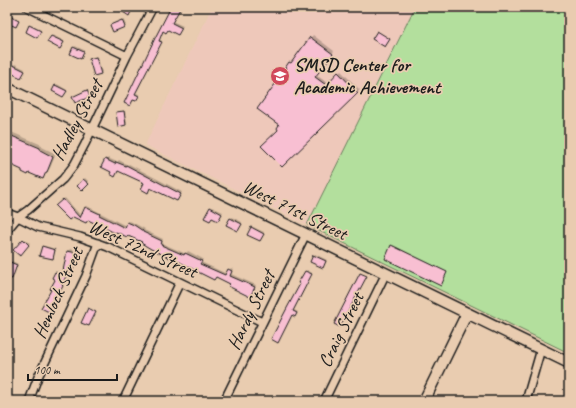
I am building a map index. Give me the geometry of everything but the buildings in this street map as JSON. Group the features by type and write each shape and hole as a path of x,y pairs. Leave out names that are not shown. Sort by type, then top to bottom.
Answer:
{"street":[{"path":"27,7 127,56"},
{"path":"42,14 45,7"},
{"name":"Hadley Street","path":"7,230 18,217 28,210 63,178 80,155 127,56 153,7"},
{"name":"West 71st Street","path":"7,88 569,363"},
{"name":"West 72nd Street","path":"7,213 38,227 108,247 262,322"},
{"name":"Hardy Street","path":"224,401 306,234"},
{"name":"Hemlock Street","path":"29,401 38,377 86,276 98,244"},
{"name":"Craig Street","path":"324,401 386,274"},
{"path":"123,401 180,282"},
{"path":"424,401 467,313"},
{"path":"526,401 541,349"}],"shaded area":[{"name":"SMSD Center for Academic Achievement","path":"212,7 415,7 307,225 145,145"}],"green space":[{"path":"415,7 569,7 569,353 307,225"}],"place":[{"name":"SMSD Center for Academic Achievement","path":"280,76"}]}
